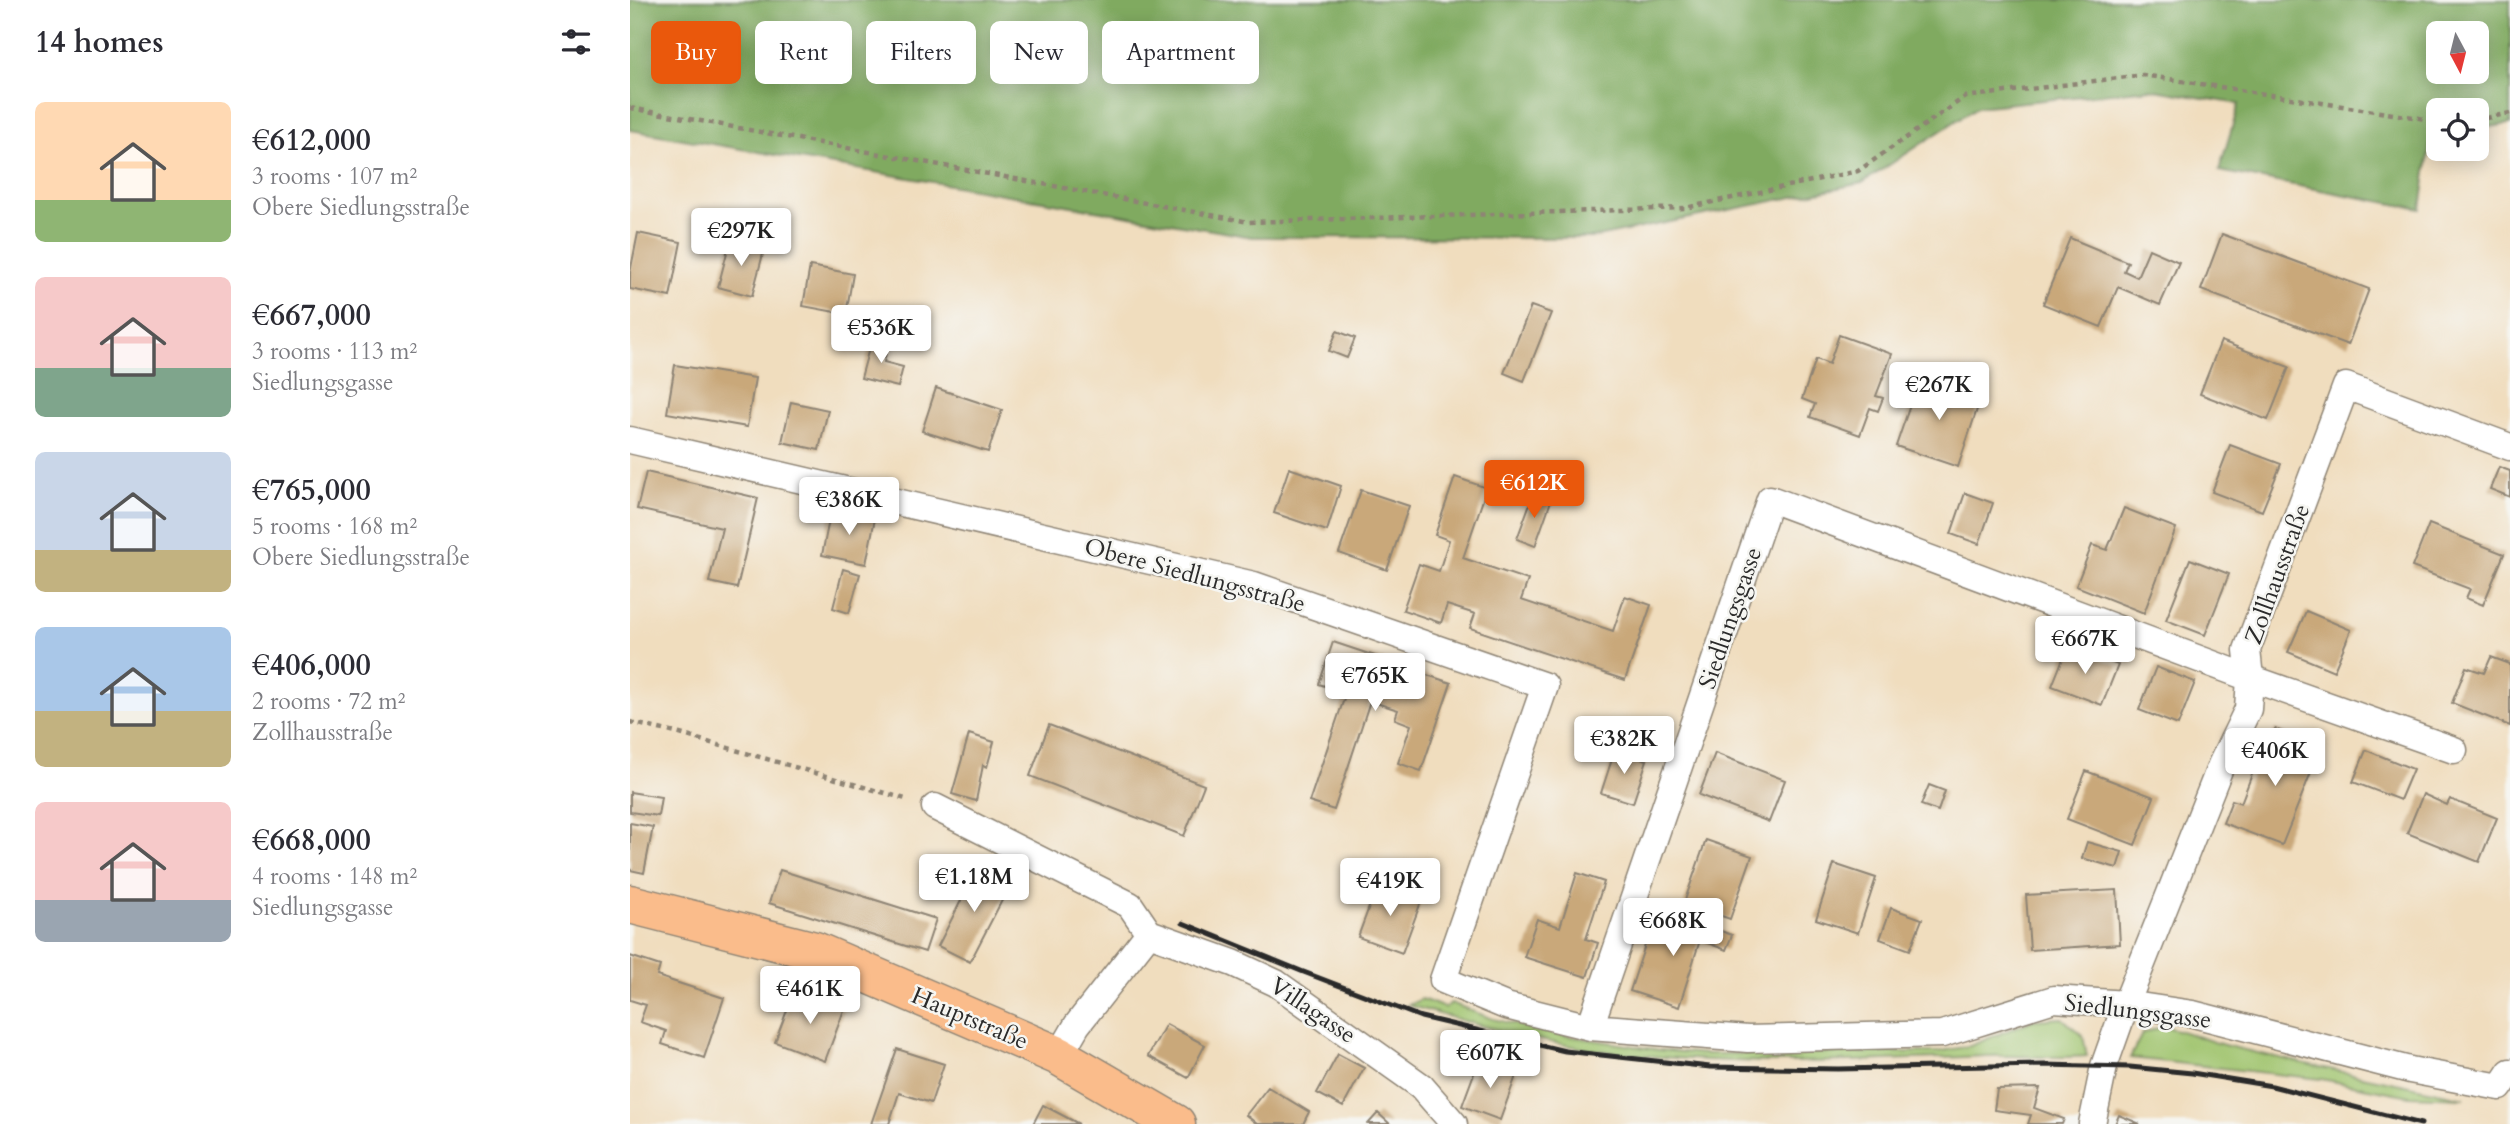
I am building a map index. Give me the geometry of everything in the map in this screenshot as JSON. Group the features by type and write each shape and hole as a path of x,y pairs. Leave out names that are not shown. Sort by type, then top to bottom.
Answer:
{"main road":[{"name":"Hauptstraße","path":"630,904 815,951 1059,1056 1176,1124"}],"street":[{"name":"Zollhausstraße","path":"2092,1124 2104,1066 2126,1004 2221,765 2248,709 2250,678 2247,650 2346,386 2510,447"},
{"name":"Obere Siedlungsstraße","path":"630,440 1254,586 1545,685 1443,980 1506,1006 1590,1027"},
{"name":"Siedlungsgasse","path":"2454,750 2250,678 1770,499 1590,1027 1748,1039 1942,1034 2054,999 2126,1004 2193,1014 2410,1070 2505,1079"},
{"path":"935,807 1130,905 1149,933 1077,1026 1059,1056"},
{"name":"Villagasse","path":"1149,933 1233,963 1276,983 1421,1086 1454,1124"}],"path":[{"path":"630,108 1249,222 1685,208 1858,171 1965,97 2143,75 2426,119"},
{"path":"2489,117 2510,113"},
{"path":"630,723 680,734 935,807"}],"green space":[{"path":"630,0 2510,0 2510,124 2489,127 2489,98 2426,98 2428,161 2421,209 2219,171 2239,104 2149,89 1977,107 1862,183 1592,238 1252,237 630,130"},
{"path":"1422,999 1445,1008 1451,1003 1493,1019 1555,1034 1659,1050 1705,1054 1937,1052 1970,1046 2033,1020 2062,1018 2083,1036 2087,1056 1787,1062 1638,1055 1543,1041 1408,1005"},
{"path":"2163,1026 2224,1045 2465,1098 2410,1096 2321,1079 2130,1058 2142,1034"}],"building":[{"path":"638,233 681,242 670,297 630,289 630,273"},
{"path":"2222,234 2369,289 2348,345 2201,290"},
{"path":"2070,238 2128,262 2124,271 2137,277 2149,249 2179,262 2160,305 2118,287 2101,327 2043,304"},
{"path":"730,241 764,250 752,296 718,287"},
{"path":"810,266 853,274 846,314 803,306"},
{"path":"1531,306 1551,313 1524,381 1504,373"},
{"path":"1337,331 1355,338 1347,358 1329,351"},
{"path":"1839,335 1892,354 1876,396 1883,398 1878,411 1870,408 1860,435 1810,417 1815,404 1802,399 1816,359 1829,364"},
{"path":"872,337 889,341 884,362 903,367 898,387 861,378"},
{"path":"2221,341 2289,367 2268,420 2200,394"},
{"path":"675,365 755,378 747,427 667,413"},
{"path":"1920,376 1981,397 1958,467 1896,446"},
{"path":"936,388 1002,410 988,452 922,431"},
{"path":"791,402 828,410 819,450 782,442"},
{"path":"2230,445 2281,464 2262,511 2212,492"},
{"path":"2499,467 2510,471 2510,497 2490,489"},
{"path":"1289,468 1341,486 1327,531 1274,513"},
{"path":"646,472 758,498 737,588 709,582 722,528 637,509"},
{"path":"1455,477 1487,488 1463,558 1528,580 1521,600 1613,631 1625,596 1651,605 1625,680 1470,628 1475,614 1447,605 1441,623 1403,610 1419,564 1439,571 1449,540 1435,535"},
{"path":"1361,490 1409,506 1387,570 1339,553"},
{"path":"1965,493 1993,503 1979,544 1951,534"},
{"path":"1533,495 1551,501 1535,546 1517,539"},
{"path":"2124,508 2176,528 2144,613 2076,586 2092,545 2107,550"},
{"path":"831,510 875,518 866,564 822,555"},
{"path":"2429,524 2504,554 2483,605 2466,598 2470,589 2412,567"},
{"path":"2190,559 2229,574 2205,635 2166,620"},
{"path":"843,569 860,574 849,613 833,608"},
{"path":"2306,611 2351,630 2334,671 2288,652"},
{"path":"1333,642 1384,659 1380,673 1395,678 1400,666 1451,683 1421,771 1398,763 1411,725 1395,719 1398,710 1370,701 1334,810 1309,802 1346,693 1319,684"},
{"path":"2068,646 2118,665 2102,705 2052,686"},
{"path":"2491,657 2510,664 2510,726 2452,703 2466,667 2484,673"},
{"path":"2156,667 2195,682 2178,725 2139,710"},
{"path":"1049,725 1204,785 1184,836 1030,776"},
{"path":"2275,729 2321,747 2282,845 2223,823 2232,800 2241,803 2267,735 2272,737"},
{"path":"969,734 994,742 987,767 983,765 976,801 952,794"},
{"path":"1615,750 1647,760 1633,803 1601,793"},
{"path":"2366,750 2413,769 2400,800 2353,782"},
{"path":"1715,753 1785,780 1769,822 1699,795"},
{"path":"2086,771 2154,797 2135,845 2067,819"},
{"path":"1929,785 1945,791 1938,811 1921,805"},
{"path":"630,792 661,797 658,816 630,812"},
{"path":"2423,794 2447,805 2450,799 2497,818 2479,862 2407,833"},
{"path":"630,823 653,827 644,873 630,870"},
{"path":"1706,840 1752,856 1730,919 1684,903"},
{"path":"2087,842 2122,852 2117,868 2082,858"},
{"path":"1834,864 1876,878 1858,933 1816,919"},
{"path":"978,867 1011,883 970,962 938,946"},
{"path":"780,870 936,919 925,952 769,903"},
{"path":"1577,873 1604,882 1586,939 1598,943 1587,977 1524,957 1537,919 1560,927"},
{"path":"1378,883 1422,899 1402,953 1358,937"},
{"path":"2117,890 2120,944 2030,950 2026,895"},
{"path":"1891,908 1922,919 1910,950 1880,939"},
{"path":"1670,912 1732,935 1726,950 1700,940 1679,1007 1630,991 1652,924 1665,928"},
{"path":"630,956 660,966 657,976 724,998 704,1058 662,1044 666,1031 640,1022 646,1005 630,1000"},
{"path":"794,992 844,1010 825,1061 775,1042"},
{"path":"1166,1024 1205,1045 1188,1078 1148,1056"},
{"path":"897,1049 944,1064 931,1103 899,1093 889,1124 871,1124"},
{"path":"1338,1054 1364,1068 1343,1107 1317,1093"},
{"path":"1479,1060 1517,1073 1500,1120 1462,1106"},
{"path":"1268,1087 1309,1112 1303,1124 1257,1124 1246,1115"},
{"path":"2040,1088 2034,1108 2064,1119 2062,1124 2028,1124 2031,1115 1994,1110 1997,1089"},
{"path":"1043,1105 1079,1124 1033,1124"},
{"path":"1378,1113 1390,1124 1368,1124"},
{"path":"2119,1115 2140,1124 2115,1124"}],"railway":[{"path":"1183,923 1421,1017 1565,1051 1710,1067 2130,1067 2192,1073 2272,1086 2421,1124"}]}
